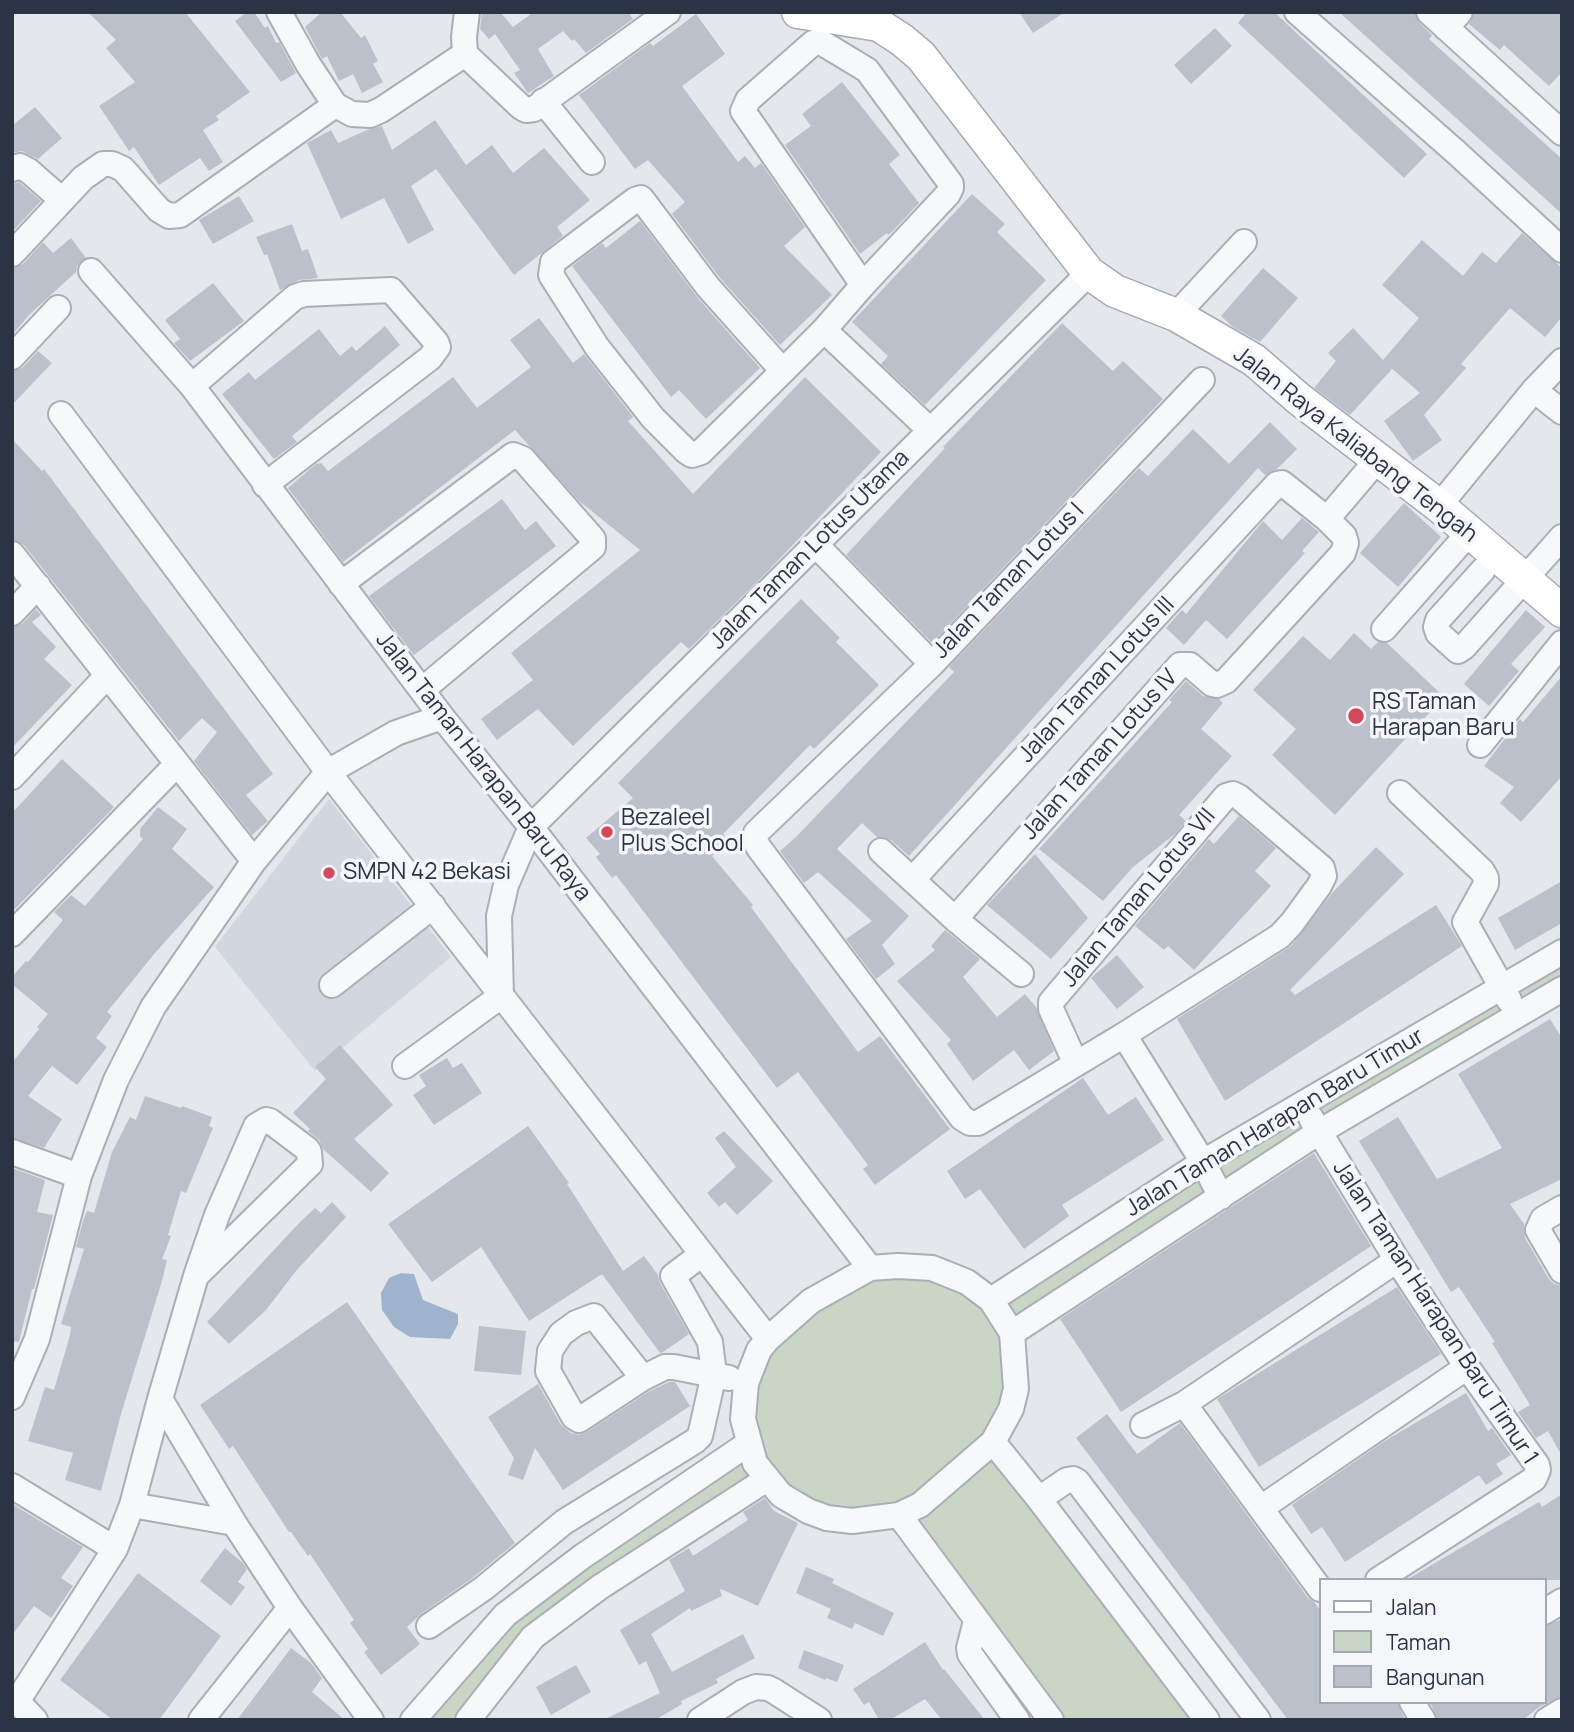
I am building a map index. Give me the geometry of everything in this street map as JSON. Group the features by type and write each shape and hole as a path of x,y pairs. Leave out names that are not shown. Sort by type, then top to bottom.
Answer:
{"main road":[{"name":"Jalan Raya Kaliabang Tengah","path":"798,12 879,25 921,56 1089,273 1115,290 1176,316 1254,360 1299,399 1439,506 1562,611"}],"street":[{"path":"279,12 335,105 352,114 370,115 381,110 465,54"},
{"path":"467,12 465,54 526,110 534,108 668,12"},
{"path":"1297,12 1562,250"},
{"path":"1445,18 1562,133"},
{"path":"783,371 708,287 641,198 553,262 551,275 597,347 653,418 692,455 701,452 783,371 824,330 948,194 950,184 867,70 823,43 813,43 748,100 743,111 863,285"},
{"path":"543,101 592,162"},
{"path":"12,254 83,178 103,164 112,164 123,169 159,210 169,216 180,215 335,105"},
{"path":"12,169 20,166 29,171 62,200"},
{"path":"1176,316 1244,242"},
{"name":"Jalan Taman Harapan Baru Raya","path":"91,271 192,386 442,717 531,827 870,1268"},
{"name":"Jalan Taman Lotus Utama","path":"531,827 1089,273"},
{"path":"192,386 295,298 304,294 391,290 436,342 438,347 429,358 265,485"},
{"path":"12,356 58,308"},
{"path":"824,330 930,430"},
{"path":"1439,506 1562,360"},
{"name":"Jalan Taman Lotus I","path":"816,545 932,664 1202,380"},
{"path":"1534,390 1562,412"},
{"path":"61,414 328,772 768,1339"},
{"path":"341,584 513,455 523,458 593,539 593,547 422,690"},
{"path":"1327,519 1378,459"},
{"name":"Jalan Taman Lotus III","path":"913,879 1277,484 1282,483 1327,519"},
{"name":"Jalan Taman Lotus IV","path":"955,919 1180,665 1190,665 1212,684 1226,681 1343,553 1346,543 1344,536 1327,519"},
{"path":"1384,629 1469,533"},
{"path":"1483,570 1438,620 1438,633 1458,651 1562,537"},
{"path":"12,554 254,861"},
{"path":"12,613 38,586"},
{"path":"1480,745 1562,643"},
{"name":"Jalan Taman Lotus VII","path":"932,664 763,825 755,841 962,1118 970,1123 978,1123 1076,1064 1280,936 1324,876 1322,868 1233,793 1226,796 1051,1002 1051,1009 1076,1064"},
{"path":"12,777 107,676"},
{"path":"12,1397 37,1339 79,1176 116,1080 153,1007 254,861 328,772 396,733 442,717"},
{"path":"12,934 177,764"},
{"path":"1400,793 1486,877 1486,884 1465,922 1517,1015"},
{"path":"501,996 499,916 506,885 531,827"},
{"path":"881,851 955,919 1021,974"},
{"path":"332,985 433,906"},
{"name":"Jalan Taman Harapan Baru Timur","path":"991,1300 1203,1162 1562,952"},
{"name":"Jalan Taman Harapan Baru Timur","path":"1012,1333 1319,1132 1562,989"},
{"path":"405,1066 501,996"},
{"path":"1124,1035 1203,1162 1221,1197"},
{"name":"Jalan Taman Harapan Baru Timur 1","path":"1304,1104 1397,1260 1467,1367 1537,1465 1536,1477 1381,1578"},
{"path":"35,1720 15,1698 115,1549 132,1505 196,1276 217,1215 256,1126 260,1122 270,1121 307,1149 310,1164 196,1276"},
{"path":"12,1153 79,1176"},
{"path":"1562,1208 1543,1219 1538,1230 1562,1271"},
{"path":"429,1626 484,1588 564,1522 695,1441 703,1429 714,1374 710,1342 673,1276 702,1254"},
{"path":"1143,1425 1184,1404 1397,1260"},
{"path":"870,1268 932,1268 967,1282 991,1300 1012,1333 1016,1389 1011,1409 993,1442 920,1505 900,1515 852,1521 827,1518 808,1511 781,1495 755,1462 743,1419 746,1383 758,1352 768,1339 811,1301 870,1268"},
{"path":"643,1378 665,1367 714,1374 746,1383"},
{"path":"1261,1508 1467,1367"},
{"path":"160,1399 234,1523 290,1608 371,1720"},
{"path":"1184,1404 1318,1586"},
{"path":"993,1442 1207,1720"},
{"path":"413,1720 505,1615 583,1556 749,1443"},
{"path":"468,1720 533,1637 600,1587 767,1479"},
{"path":"1039,1499 1067,1480 1077,1481 1258,1720"},
{"path":"12,1486 115,1549"},
{"path":"132,1505 234,1523"},
{"path":"900,1515 1051,1720"},
{"path":"564,1522 600,1587"},
{"path":"1546,1611 1562,1601"},
{"path":"201,1720 290,1608"},
{"path":"976,1621 969,1647 970,1654 1017,1720"},
{"path":"700,1720 743,1692 756,1687 774,1691 812,1718"},
{"path":"1413,1704 1423,1720"},
{"path":"1547,1720 1562,1711"}],"shaded area":[{"name":"SMPN 42 Bekasi","path":"329,799 451,957 315,1071 215,947"}],"green space":[{"path":"1562,951 1562,989 1012,1333 1016,1365 993,1443 1207,1720 1051,1720 900,1515 852,1521 767,1479 533,1637 468,1720 413,1720 486,1633 748,1443 746,1383 811,1301 898,1266 991,1300"}],"water":[{"path":"401,1273 414,1274 423,1300 458,1314 458,1324 450,1339 410,1337 394,1327 382,1310 381,1293 389,1278"}],"building":[{"path":"88,12 185,12 250,92 216,116 219,120 203,130 223,162 209,171 200,158 159,185 134,147 129,151 99,106 135,82 106,48 116,40"},
{"path":"247,12 254,12 265,28 268,26 296,73 281,82 235,21"},
{"path":"322,12 340,12 361,38 365,35 378,61 373,64 383,82 362,93 353,74 339,81 327,56 322,59 305,27"},
{"path":"482,12 500,12 513,27 534,12 628,12 633,19 586,53 563,31 538,49 554,76 528,93 514,73 520,70 495,34 489,39 480,29"},
{"path":"1019,12 1065,12 1033,33"},
{"path":"1247,12 1274,12 1427,154 1404,178 1238,23"},
{"path":"1339,12 1415,12 1419,22 1432,35 1429,39 1562,159 1562,214"},
{"path":"1475,12 1562,12 1562,72 1549,86 1504,45 1500,50 1469,24"},
{"path":"696,14 725,54 682,86 738,162 745,156 755,168 761,163 805,227 784,246 832,295 780,345 720,278 672,214 685,202 648,160 635,169 579,95 650,43 653,46"},
{"path":"1215,28 1232,46 1191,84 1174,65"},
{"path":"842,82 900,155 889,164 919,203 893,231 860,254 785,145 811,126 802,114"},
{"path":"35,107 62,138 38,159 22,151 12,153 12,126"},
{"path":"435,120 466,165 492,145 513,173 544,148 590,200 557,227 563,236 514,275 436,169 411,186 434,230 408,244 384,198 341,219 307,143 331,130 338,143 382,126 392,150"},
{"path":"19,182 41,201 12,232 12,184"},
{"path":"972,194 1005,224 997,232 1046,280 925,405 881,364 888,356 852,322"},
{"path":"239,196 254,221 213,244 199,220"},
{"path":"640,221 697,297 760,368 706,419 679,390 671,397 572,266 602,243 606,248"},
{"path":"292,224 302,251 308,249 318,278 299,280 280,290 267,254 264,255 256,237"},
{"path":"1522,233 1562,268 1562,317 1545,337 1510,308 1461,364 1466,368 1424,415 1442,440 1413,461 1384,421 1420,393 1389,366 1392,369 1350,415 1314,388 1336,361 1328,353 1353,328 1383,360 1419,318 1382,285 1422,240 1463,276 1482,252 1496,263"},
{"path":"71,238 86,258 77,266 76,272 31,313 12,335 12,268 23,264 43,242 53,253"},
{"path":"1263,268 1298,298 1260,342 1233,327 1221,316"},
{"path":"213,283 244,321 190,361 174,343 180,339 165,320"},
{"path":"539,318 573,363 584,354 633,417 628,421 693,494 805,377 881,452 768,571 689,649 681,642 573,746 538,709 497,740 481,719 533,680 511,653 640,550 578,500 515,430 343,562 288,488 316,464 321,463 328,471 453,377 477,408 531,367 510,340"},
{"path":"1062,323 1113,371 1123,361 1163,399 932,643 846,555 945,448 943,447"},
{"path":"385,326 400,345 292,436 297,442 274,459 222,394 249,372 255,380 319,329 340,356 352,346 356,351"},
{"path":"38,351 52,363 12,405 12,371 22,368"},
{"path":"1270,422 1297,449 1277,469 1265,475 1258,468 909,856 891,840 877,837 862,823 837,849 909,916 882,945 895,964 876,979 846,939 872,921 818,872 804,883 780,851 954,672 949,667 1139,468 1148,476 1193,429 1229,464"},
{"path":"12,439 42,471 44,469 273,774 246,795 268,821 252,835 194,761 217,732 202,718 179,741 24,545 12,539"},
{"path":"502,499 525,530 536,521 556,546 414,655 369,596"},
{"path":"1404,503 1441,537 1398,587 1360,553"},
{"path":"1302,518 1319,532 1302,551 1305,553 1227,639 1206,620 1184,645 1166,628 1182,610 1186,614 1263,521 1282,540"},
{"path":"801,599 840,638 836,642 879,685 814,749 810,745 723,834 728,839 712,856 753,905 751,907 858,1052 880,1036 950,1129 875,1185 863,1169 868,1165 798,1072 777,1088 616,875 612,878 596,857 600,854 586,838 633,798 618,783"},
{"path":"36,609 41,615 32,622 56,647 44,659 72,685 12,748 12,627 22,624"},
{"path":"1526,610 1545,627 1511,664 1519,671 1489,706 1464,684"},
{"path":"1354,633 1371,649 1378,642 1387,643 1444,697 1335,815 1272,755 1296,729 1253,690 1303,636 1330,660"},
{"path":"1562,676 1562,776 1521,822 1500,803 1514,787 1484,766 1520,719 1523,722"},
{"path":"1186,681 1203,696 1219,699 1223,703 1201,729 1232,756 1179,815 1186,821 1175,834 1133,867 1103,901 1039,849 1172,702 1169,700"},
{"path":"62,759 114,807 12,912 12,813"},
{"path":"158,807 187,829 172,849 214,887 107,1012 112,1016 96,1038 107,1047 77,1085 52,1066 28,1096 62,1119 44,1148 12,1138 12,1063 48,1014 12,984 12,977 63,920 54,912 71,895 85,906 143,839 140,829"},
{"path":"1239,816 1276,848 1255,871 1271,886 1194,970 1168,946 1164,950 1135,926 1209,839 1214,844"},
{"path":"1376,847 1404,874 1290,990 1295,995 1436,905 1462,946 1225,1101 1177,1019 1291,946 1333,892"},
{"path":"1035,854 1088,918 1051,959 987,905"},
{"path":"1562,881 1562,923 1515,950 1498,918"},
{"path":"945,930 980,959 963,977 997,1017 1025,994 1036,1007 1054,1051 1029,1070 1014,1050 973,1081 947,1044 951,1040 897,981 935,950 931,946"},
{"path":"1117,955 1144,987 1117,1009 1091,978"},
{"path":"1550,1019 1562,1038 1562,1179 1510,1204 1524,1224 1525,1238 1549,1279 1562,1286 1562,1456 1548,1431 1536,1438 1518,1412 1530,1405 1492,1343 1495,1342 1459,1287 1451,1292 1359,1141 1398,1117 1437,1179 1502,1148 1458,1074"},
{"path":"340,1045 393,1105 354,1139 389,1173 371,1192 323,1149 319,1140 308,1131 310,1129 293,1113 326,1079 315,1067"},
{"path":"447,1058 453,1068 462,1063 482,1093 434,1125 413,1095 426,1086 419,1075"},
{"path":"1083,1078 1108,1115 1136,1097 1164,1140 1062,1205 1069,1216 1024,1249 980,1189 965,1199 947,1171"},
{"path":"145,1096 212,1117 209,1126 213,1128 186,1193 181,1191 168,1235 171,1236 162,1259 167,1260 162,1281 121,1414 101,1491 65,1480 73,1453 28,1441 45,1387 54,1390 70,1335 71,1327 61,1324 84,1249 76,1247 83,1221 87,1211 94,1213 112,1152 130,1117 136,1120"},
{"path":"528,1126 569,1183 567,1184 623,1271 644,1256 658,1275 689,1334 663,1352 660,1353 602,1274 529,1321 481,1247 432,1282 388,1224"},
{"path":"724,1131 773,1181 737,1215 725,1202 719,1207 707,1193 736,1167 715,1138"},
{"path":"1314,1153 1371,1246 1121,1412 1060,1319"},
{"path":"12,1168 45,1180 37,1212 53,1215 19,1342 12,1341"},
{"path":"332,1202 346,1217 296,1271 266,1310 229,1344 207,1322 299,1223 315,1208 321,1213"},
{"path":"1397,1287 1441,1354 1259,1467 1217,1399"},
{"path":"347,1302 515,1543 407,1627 420,1644 381,1675 364,1652 368,1649 350,1623 354,1620 310,1554 308,1556 289,1532 233,1446 229,1449 200,1405"},
{"path":"479,1326 526,1331 521,1375 474,1371"},
{"path":"669,1382 675,1382 690,1406 563,1490 535,1448 523,1480 508,1475 514,1458 488,1417 538,1384 561,1425 571,1433 579,1435"},
{"path":"1466,1393 1488,1431 1492,1428 1511,1455 1496,1464 1503,1474 1486,1485 1479,1475 1345,1562 1322,1527 1311,1534 1292,1505 1383,1442"},
{"path":"1107,1414 1137,1454 1180,1423 1308,1598 1318,1607 1318,1704 1398,1704 1405,1720 1288,1720 1076,1438"},
{"path":"1562,1494 1562,1580 1409,1578 1539,1502 1542,1507"},
{"path":"765,1498 774,1511 798,1523 758,1606 721,1589 722,1596 691,1611 690,1608 651,1634 672,1672 743,1634 755,1658 716,1679 718,1683 681,1701 682,1704 655,1720 603,1720 660,1693 646,1661 639,1665 620,1630 685,1591 669,1560 689,1548 693,1556 748,1520 743,1512"},
{"path":"12,1504 83,1547 61,1578 73,1586 51,1618 34,1606 12,1635"},
{"path":"225,1548 247,1569 238,1582 245,1587 231,1606 200,1581"},
{"path":"806,1567 834,1579 832,1583 894,1613 883,1636 855,1623 852,1629 827,1618 831,1609 796,1593"},
{"path":"138,1573 221,1636 159,1720 113,1720 60,1680"},
{"path":"1562,1619 1562,1696 1546,1704 1546,1626"},
{"path":"925,1642 943,1670 985,1720 942,1720 925,1699 890,1720 879,1720 869,1702 864,1705 853,1689"},
{"path":"291,1648 311,1663 322,1678 312,1692 345,1720 237,1720"},
{"path":"804,1650 844,1665 837,1682 826,1678 825,1680 798,1668"},
{"path":"576,1665 591,1692 551,1715 536,1687"},
{"path":"1431,1704 1545,1704 1523,1720 1438,1720"}],"place":[{"name":"RS Taman Harapan Baru","path":"1356,716"},
{"name":"Bezaleel Plus School","path":"607,832"},
{"name":"SMPN 42 Bekasi","path":"329,873"}]}
